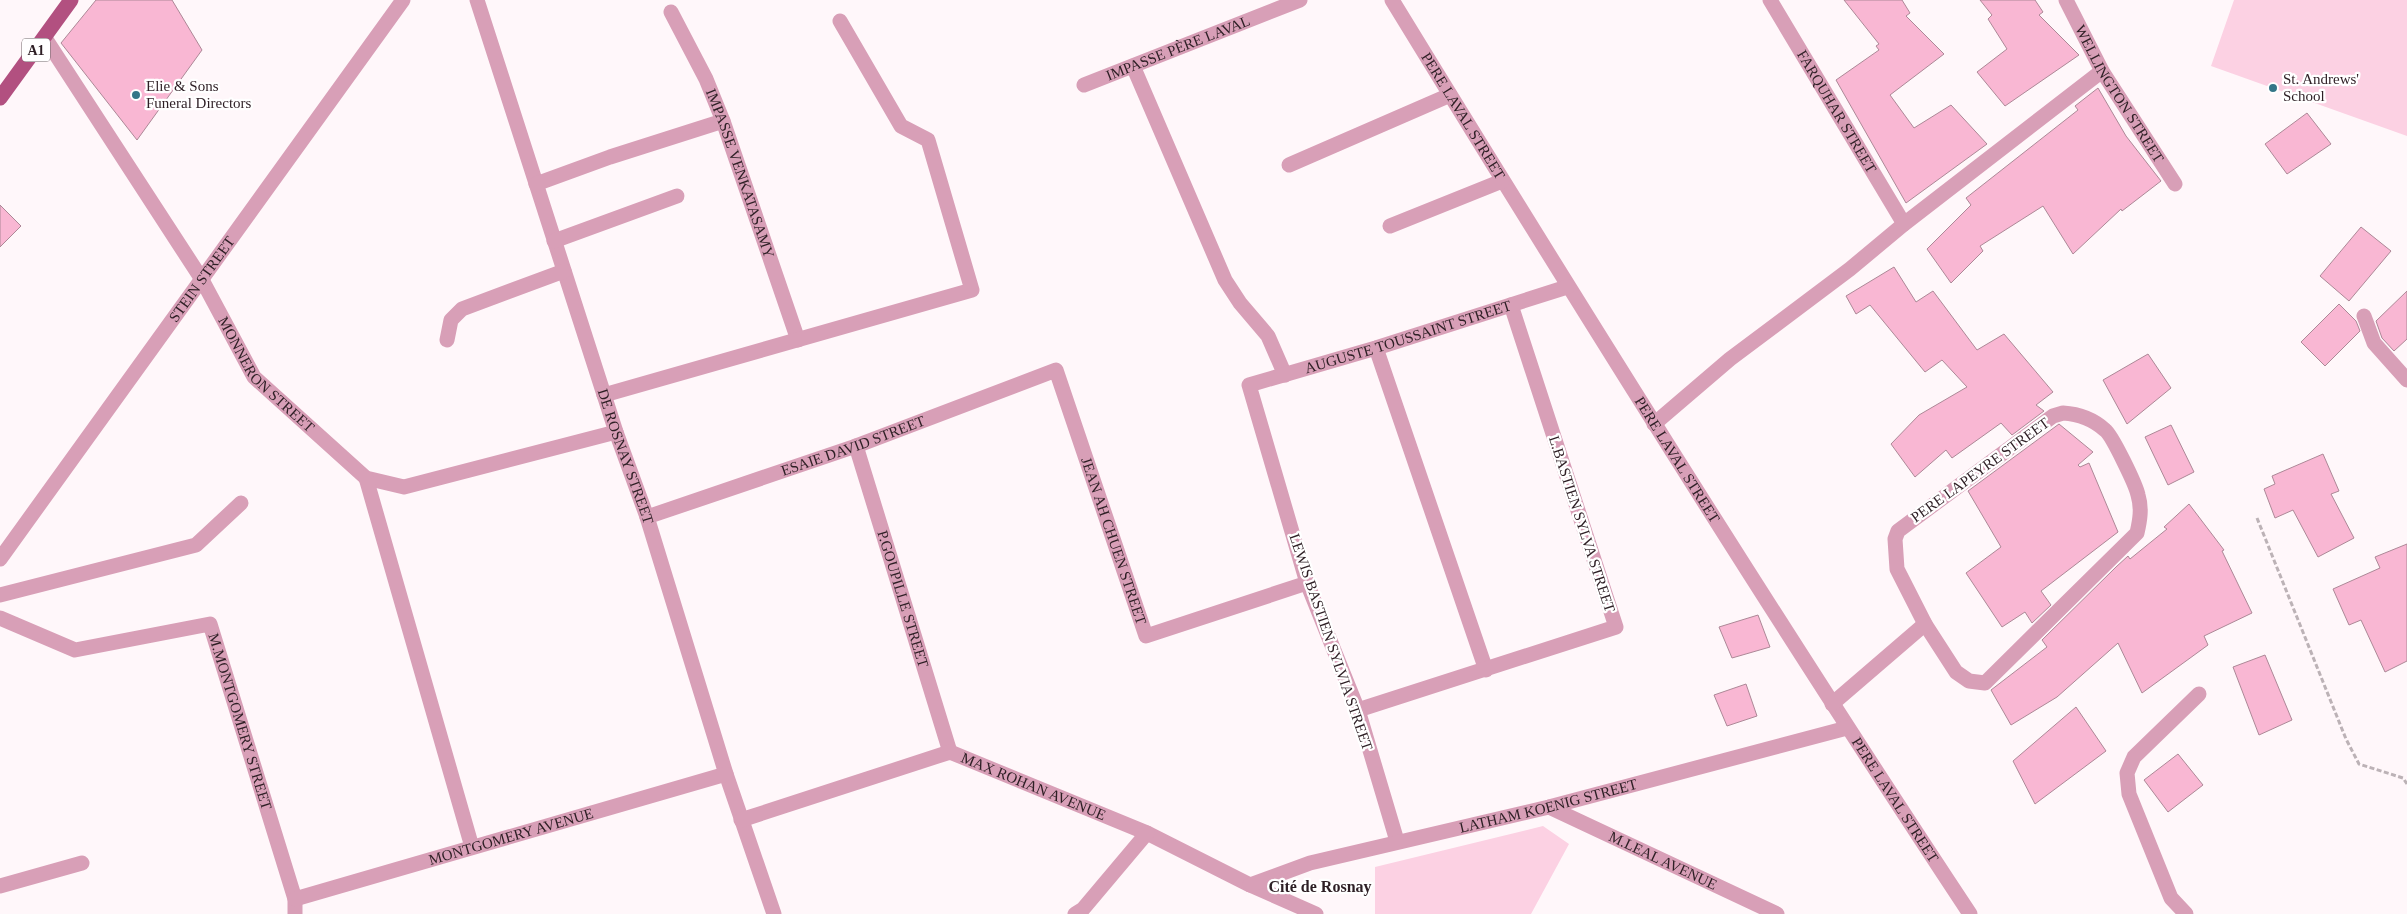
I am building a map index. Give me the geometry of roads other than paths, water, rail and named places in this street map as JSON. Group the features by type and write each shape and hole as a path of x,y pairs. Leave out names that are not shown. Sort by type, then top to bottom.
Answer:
{"main road":[{"name":"A1","path":"0,98 44,38 64,4"}],"street":[{"name":"STEIN STREET","path":"0,559 403,0"},
{"name":"DE ROSNAY STREET","path":"476,0 616,432 647,517 726,774 774,914"},
{"name":"IMPASSE PÈRE LAVAL","path":"1084,85 1300,0"},
{"name":"PERE LAVAL STREET","path":"1392,0 1567,288 1847,728 1970,914"},
{"name":"FARQUHAR STREET","path":"1770,0 1904,224"},
{"name":"WELLINGTON STREET","path":"2066,0 2102,71 2175,184"},
{"name":"IMPASSE VENKATASAMY","path":"671,12 706,79 723,121 798,340"},
{"path":"604,395 972,290 928,140 902,126 840,21"},
{"name":"MONNERON STREET","path":"44,38 201,278 254,377 366,478 404,487 616,432"},
{"path":"1133,66 1225,280 1240,303 1268,336 1285,375"},
{"path":"1654,424 1730,359 1850,269 1904,224 2102,71"},
{"path":"1289,166 1450,96"},
{"path":"536,184 618,154 723,121"},
{"path":"1390,226 1502,181"},
{"path":"554,241 677,196"},
{"path":"447,340 451,320 462,309 564,271"},
{"name":"AUGUSTE TOUSSAINT STREET","path":"1249,385 1376,348 1567,288"},
{"name":"L.BASTIEN SYLVA STREET","path":"1358,710 1616,627 1511,305"},
{"path":"2364,316 2374,343 2407,380"},
{"path":"1376,348 1486,670"},
{"name":"ESAIE DAVID STREET","path":"647,517 856,446 1056,370"},
{"name":"JEAN AH CHUEN STREET","path":"1056,370 1146,636 1307,583"},
{"name":"LEWIS BASTIEN SYLVIA STREET","path":"1249,385 1307,583 1358,710 1397,841"},
{"name":"PERE LAPEYRE STREET","path":"2063,413 2080,415 2095,422 2107,431 2138,494 2140,522 2137,533 2128,544 1985,683 1969,680 1956,672 1925,624 1897,568 1895,539 1898,531 2053,416 2063,413"},
{"name":"P.GOUPILLE STREET","path":"856,446 950,752"},
{"path":"366,478 472,847"},
{"path":"0,595 196,545 241,503"},
{"name":"M.MONTGOMERY STREET","path":"0,618 75,650 210,624 295,906"},
{"path":"1832,704 1925,624"},
{"path":"2186,914 2171,898 2128,794 2127,773 2134,757 2199,694"},
{"name":"LATHAM KOENIG STREET","path":"1250,885 1310,863 1397,841 1549,807 1847,728"},
{"name":"MAX ROHAN AVENUE","path":"741,820 950,752 1147,833 1250,885 1316,914"},
{"name":"MONTGOMERY AVENUE","path":"295,906 472,847 726,774"},
{"name":"M.LEAL AVENUE","path":"1549,807 1777,914"},
{"path":"1075,914 1083,909 1147,833"},
{"path":"0,886 82,863"}],"place":[{"name":"St. Andrews' School","path":"2273,88"},
{"name":"Elie & Sons Funeral Directors","path":"136,95"}],"district":[{"name":"Cité de Rosnay","path":"1320,886"}]}
